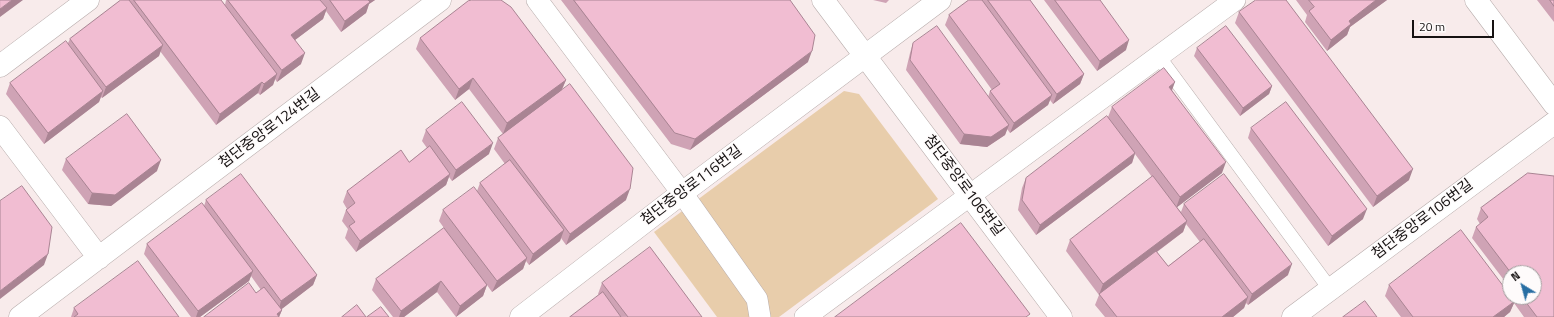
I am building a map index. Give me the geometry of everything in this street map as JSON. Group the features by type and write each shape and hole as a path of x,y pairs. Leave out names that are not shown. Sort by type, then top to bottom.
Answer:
{"street":[{"path":"0,66 88,0"},
{"name":"첨단중앙로124번길","path":"20,317 440,0"},
{"path":"537,0 682,193 757,299 760,317"},
{"path":"823,0 864,56"},
{"name":"첨단중앙로116번길","path":"520,317 682,193 940,0"},
{"path":"805,317 1235,0"},
{"path":"1476,0 1554,104"},
{"name":"첨단중앙로106번길","path":"864,56 1061,317"},
{"name":"첨단중앙로106번길","path":"1293,317 1554,123"},
{"path":"0,127 99,258"}],"lane":[{"path":"1158,56 1330,289"}],"shaded area":[{"path":"844,91 859,94 938,199 779,317 717,317 654,232"}],"building":[{"path":"0,0 12,0 0,9"},
{"path":"121,0 129,0 163,45 106,87 70,39"},
{"path":"134,0 221,0 277,74 264,84 262,82 220,114"},
{"path":"228,0 320,0 327,8 291,35 305,53 282,70"},
{"path":"330,0 368,0 370,2 345,21"},
{"path":"501,0 511,7 566,80 507,123 473,78 459,89 420,38 468,1"},
{"path":"574,0 790,0 815,35 812,51 695,139 675,133"},
{"path":"969,0 982,0 1052,95 1014,123 990,91 1000,84 949,15"},
{"path":"988,0 1030,0 1084,74 1057,94"},
{"path":"1055,0 1100,0 1129,40 1100,61"},
{"path":"1256,0 1286,0 1413,169 1377,196 1239,12"},
{"path":"1309,0 1376,0 1349,21 1351,24 1331,40 1309,11 1314,7"},
{"path":"1550,0 1554,0 1554,6"},
{"path":"937,26 1009,125 991,137 964,134 910,60 913,43"},
{"path":"1226,26 1272,86 1243,108 1197,48"},
{"path":"66,41 103,91 48,133 10,83"},
{"path":"1164,68 1175,82 1169,87 1226,162 1180,197 1112,107"},
{"path":"570,84 633,168 630,189 570,234 498,138"},
{"path":"462,102 493,143 456,170 426,130"},
{"path":"1286,102 1367,209 1332,236 1251,128"},
{"path":"127,114 161,160 115,195 92,193 66,159"},
{"path":"1107,116 1135,153 1040,225 1022,200 1026,178"},
{"path":"430,146 450,174 360,241 349,226 355,222 346,210 355,203 347,191 401,150 409,162"},
{"path":"510,160 564,230 533,254 480,183"},
{"path":"1528,173 1554,176 1554,317 1537,317 1528,305 1542,305 1542,265 1505,265 1476,227 1488,217 1481,208"},
{"path":"241,174 317,275 281,301 206,200"},
{"path":"1224,174 1292,264 1252,294 1184,204"},
{"path":"1153,176 1187,221 1103,284 1070,240"},
{"path":"22,186 52,227 48,254 0,291 0,201"},
{"path":"474,187 527,258 497,281 443,210"},
{"path":"202,203 253,271 198,311 147,244"},
{"path":"961,223 1030,314 1026,317 835,317"},
{"path":"444,228 487,285 460,306 441,281 401,311 376,279"},
{"path":"1461,230 1502,284 1502,305 1510,305 1493,317 1413,317 1389,285"},
{"path":"1204,239 1248,297 1222,317 1117,317 1099,294 1156,251 1168,266"},
{"path":"650,247 702,317 628,317 602,283"},
{"path":"138,261 179,317 74,317 78,314 74,308"},
{"path":"249,283 256,293 264,287 282,310 277,314 279,317 204,317"},
{"path":"603,292 621,317 570,317"},
{"path":"1365,301 1377,317 1343,317"},
{"path":"357,305 366,317 342,317"},
{"path":"381,307 389,317 367,317"}]}
